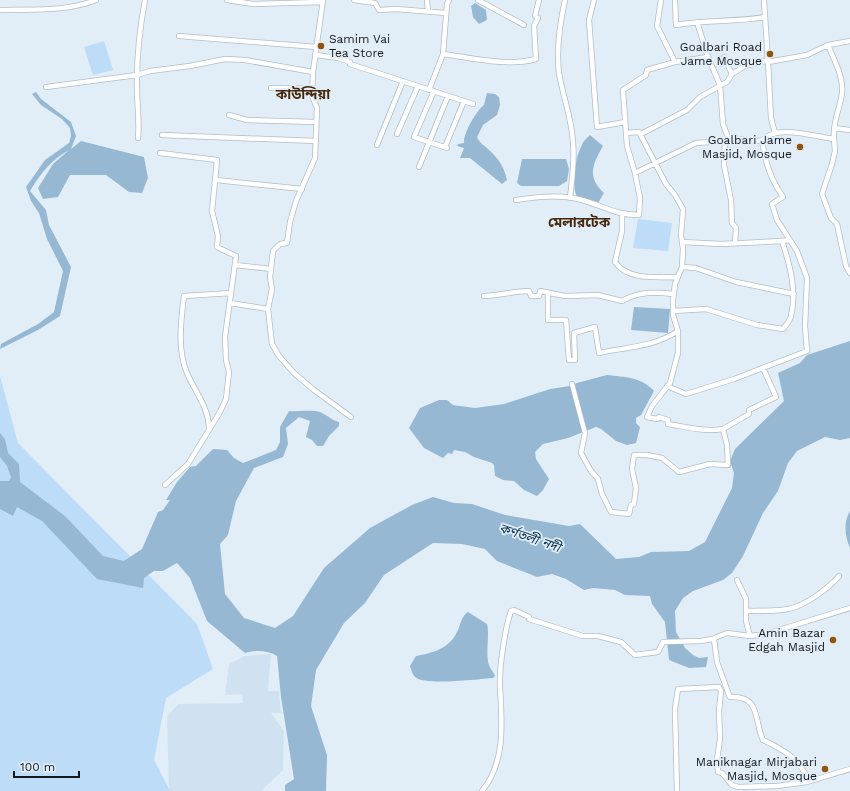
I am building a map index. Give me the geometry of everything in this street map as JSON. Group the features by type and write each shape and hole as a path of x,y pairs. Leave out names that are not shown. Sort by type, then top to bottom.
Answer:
{"street":[{"path":"0,10 60,8 87,4 96,0"},
{"path":"138,138 140,119 137,75 139,33 145,0"},
{"path":"227,0 253,4 322,1 312,88 312,96 316,108 315,158 290,222 287,243 280,244 273,251 271,269 272,289 268,309 272,344 279,356 314,390 351,417"},
{"path":"354,0 376,3 380,10 396,9 446,13"},
{"path":"427,0 428,11"},
{"path":"428,90 443,54 447,4 449,0"},
{"path":"478,0 524,25"},
{"path":"443,54 493,61 526,62 536,59 534,26 538,18 535,16 539,0"},
{"path":"565,0 560,24 558,54 559,72 571,122 574,142 570,198"},
{"path":"594,0 589,20 596,127 625,122"},
{"path":"661,0 657,26 675,62"},
{"path":"675,0 676,25 697,22 740,21 765,17"},
{"path":"764,0 771,118 775,133"},
{"path":"697,22 708,57 720,85 723,124 727,140 724,165 731,200 732,222 736,228 735,243"},
{"path":"179,36 317,47"},
{"path":"641,134 687,110 700,97 727,82 732,74 745,66 807,54 828,45 850,41"},
{"path":"828,45 838,67 842,93 834,128 835,151 822,194 831,218 837,224 846,266 850,273"},
{"path":"316,55 338,58 350,62 350,64 473,104"},
{"path":"516,200 539,197 570,198 581,200 622,215 639,215 640,198 635,173 627,146 623,90 646,75 647,70 675,62 708,57"},
{"path":"724,57 732,74"},
{"path":"46,87 137,75 150,71 190,66 225,59 245,60 313,72"},
{"path":"377,145 403,80"},
{"path":"397,134 418,86"},
{"path":"271,88 312,88"},
{"path":"434,91 414,136 446,148 464,101"},
{"path":"419,167 448,96"},
{"path":"230,115 247,120 316,122"},
{"path":"834,128 850,130"},
{"path":"626,133 639,132 641,134 666,184 683,209 682,268 674,294 673,311 674,322 678,331 678,353 674,370 667,386 652,406 647,417 668,420 668,424 680,427 703,430 723,429 749,414 749,410 776,397 763,368"},
{"path":"762,141 766,136 775,133 795,132 834,139"},
{"path":"162,135 316,141"},
{"path":"635,173 696,143 727,140 762,141"},
{"path":"667,386 686,394 763,368 807,351 804,326 808,278 796,251 777,220 772,204 783,197 772,180 762,141"},
{"path":"160,153 217,160 212,211 218,236 217,247 236,256 236,265 225,337 226,360 229,372 226,399 220,412 209,427 188,464 165,485"},
{"path":"216,180 302,189"},
{"path":"622,215 622,231 615,262 618,266 628,273 638,276 678,277"},
{"path":"682,242 721,244 782,242 790,240"},
{"path":"673,311 706,309 757,325 783,330 791,318 794,294 789,263 782,242"},
{"path":"236,265 271,269"},
{"path":"682,268 696,268 736,282 794,294"},
{"path":"484,296 502,295 518,291 529,291 531,296 539,296 540,291 565,296 598,295 622,301 631,295 643,292 674,294"},
{"path":"209,427 209,415 187,373 184,361 181,324 184,296 231,293"},
{"path":"548,293 548,320 566,320 569,360 576,360 574,333 595,327 599,354 636,348 658,342 678,331"},
{"path":"230,303 268,309"},
{"path":"572,384 585,433 581,453 591,471 598,478 611,512 620,512 621,514 627,515 629,514 631,504 634,504 636,488 632,469 634,455 647,455 662,458 679,472 705,464 728,465 727,445 723,429"},
{"path":"746,611 786,610 797,607 835,582 839,576"},
{"path":"737,580 746,599 746,621 750,636"},
{"path":"482,791 489,783 498,762 503,721 500,686 506,624 511,611 519,613 529,619 583,636 598,636 621,642 635,655 658,652 663,642 690,640 701,641 714,639 727,633 750,636 766,634 850,608"},
{"path":"714,639 717,662 730,697 743,699 751,703 756,710 759,731 763,740 785,751 801,765 808,780"},
{"path":"676,791 675,709 678,689 719,687 722,691 719,711 720,739 717,766 718,772 722,773 732,785 738,787 777,786 850,769"}],"shaded area":[{"path":"104,41 113,70 93,75 84,47"},
{"path":"638,219 672,223 668,251 633,248"},
{"path":"0,376 18,443 197,624 213,669 166,698 154,760 170,791 0,791"},
{"path":"271,654 268,691 279,691 281,713 271,713 284,731 283,770 261,791 169,791 167,717 178,704 243,703 242,694 225,695 229,664 245,656"}],"water":[{"path":"475,3 486,10 487,20 479,24 473,17 471,6"},
{"path":"36,92 41,99 71,122 76,136 71,149 81,141 144,157 148,178 142,193 129,192 106,175 70,175 58,197 43,199 38,188 53,164 69,150 57,158 47,168 30,191 46,210 49,225 71,267 60,316 38,330 0,349 1,344 38,324 54,312 63,271 47,239 39,213 31,201 26,187 45,160 69,143 71,136 70,128 62,119 41,105 32,94"},
{"path":"487,93 495,94 499,97 500,105 497,115 483,125 477,137 481,143 496,157 503,167 507,180 502,184 470,158 460,158 464,148 457,146 458,144 464,143 464,139 471,123 477,112 484,105"},
{"path":"590,135 603,146 596,159 593,171 595,182 604,193 598,203 577,197 574,185 577,156 583,142"},
{"path":"522,159 566,159 569,169 567,181 559,186 521,186 517,183"},
{"path":"634,307 670,309 668,333 631,330"},
{"name":"কর্ণতলী নদী","path":"850,341 850,438 840,440 825,437 797,451 788,463 778,491 763,513 743,556 732,573 723,580 693,591 683,598 675,611 676,632 685,648 693,655 699,658 708,657 706,667 689,668 669,660 665,622 652,604 650,596 625,595 615,590 593,588 584,590 566,579 552,574 537,577 497,561 485,549 462,544 433,543 384,575 365,603 344,623 316,670 311,706 327,755 326,791 285,791 285,785 294,779 281,697 277,656 261,651 245,653 207,621 190,578 177,563 163,571 154,571 144,578 143,588 97,579 42,521 17,507 13,516 0,509 0,481 9,481 11,477 7,466 0,457 0,433 5,439 8,453 19,464 20,482 65,516 103,556 124,561 142,549 158,512 163,510 170,500 166,500 177,482 190,467 196,466 213,449 227,450 234,458 243,463 276,450 280,442 280,427 289,411 311,411 322,413 339,422 339,426 329,436 323,446 317,446 312,440 306,437 310,421 299,417 286,428 288,444 283,457 254,468 236,501 228,535 220,544 225,594 244,618 275,628 293,616 324,568 370,528 412,505 433,497 454,503 472,504 505,515 569,526 580,524 616,559 639,557 651,552 689,551 705,542 732,488 734,473 730,461 735,449 784,401 778,373 800,363 807,355"},
{"path":"607,375 638,380 649,386 654,391 641,415 636,418 636,423 640,427 636,443 627,445 616,441 601,429 596,427 568,438 543,444 535,452 536,459 549,479 543,490 537,496 524,490 514,481 503,480 495,476 494,465 492,463 474,457 465,452 454,450 452,454 448,453 443,458 424,448 409,428 420,408 439,400 447,400 453,405 475,408 504,404 550,389 570,386"},
{"path":"850,511 850,548 847,539 846,520"},
{"path":"468,612 487,624 488,660 495,676 493,678 440,682 420,680 415,677 410,666 416,656 434,652 449,643 458,631 463,616"}],"place":[{"name":"Samim Vai Tea Store","path":"321,46"},
{"name":"Goalbari Road Jame Mosque","path":"770,54"},
{"name":"Goalbari Jame Masjid, Mosque","path":"800,147"},
{"name":"Amin Bazar Edgah Masjid","path":"833,640"},
{"name":"Maniknagar Mirjabari Masjid, Mosque","path":"825,769"}],"district":[{"name":"কাউন্দিয়া","path":"303,94"},
{"name":"মেলারটেক","path":"579,222"}]}
